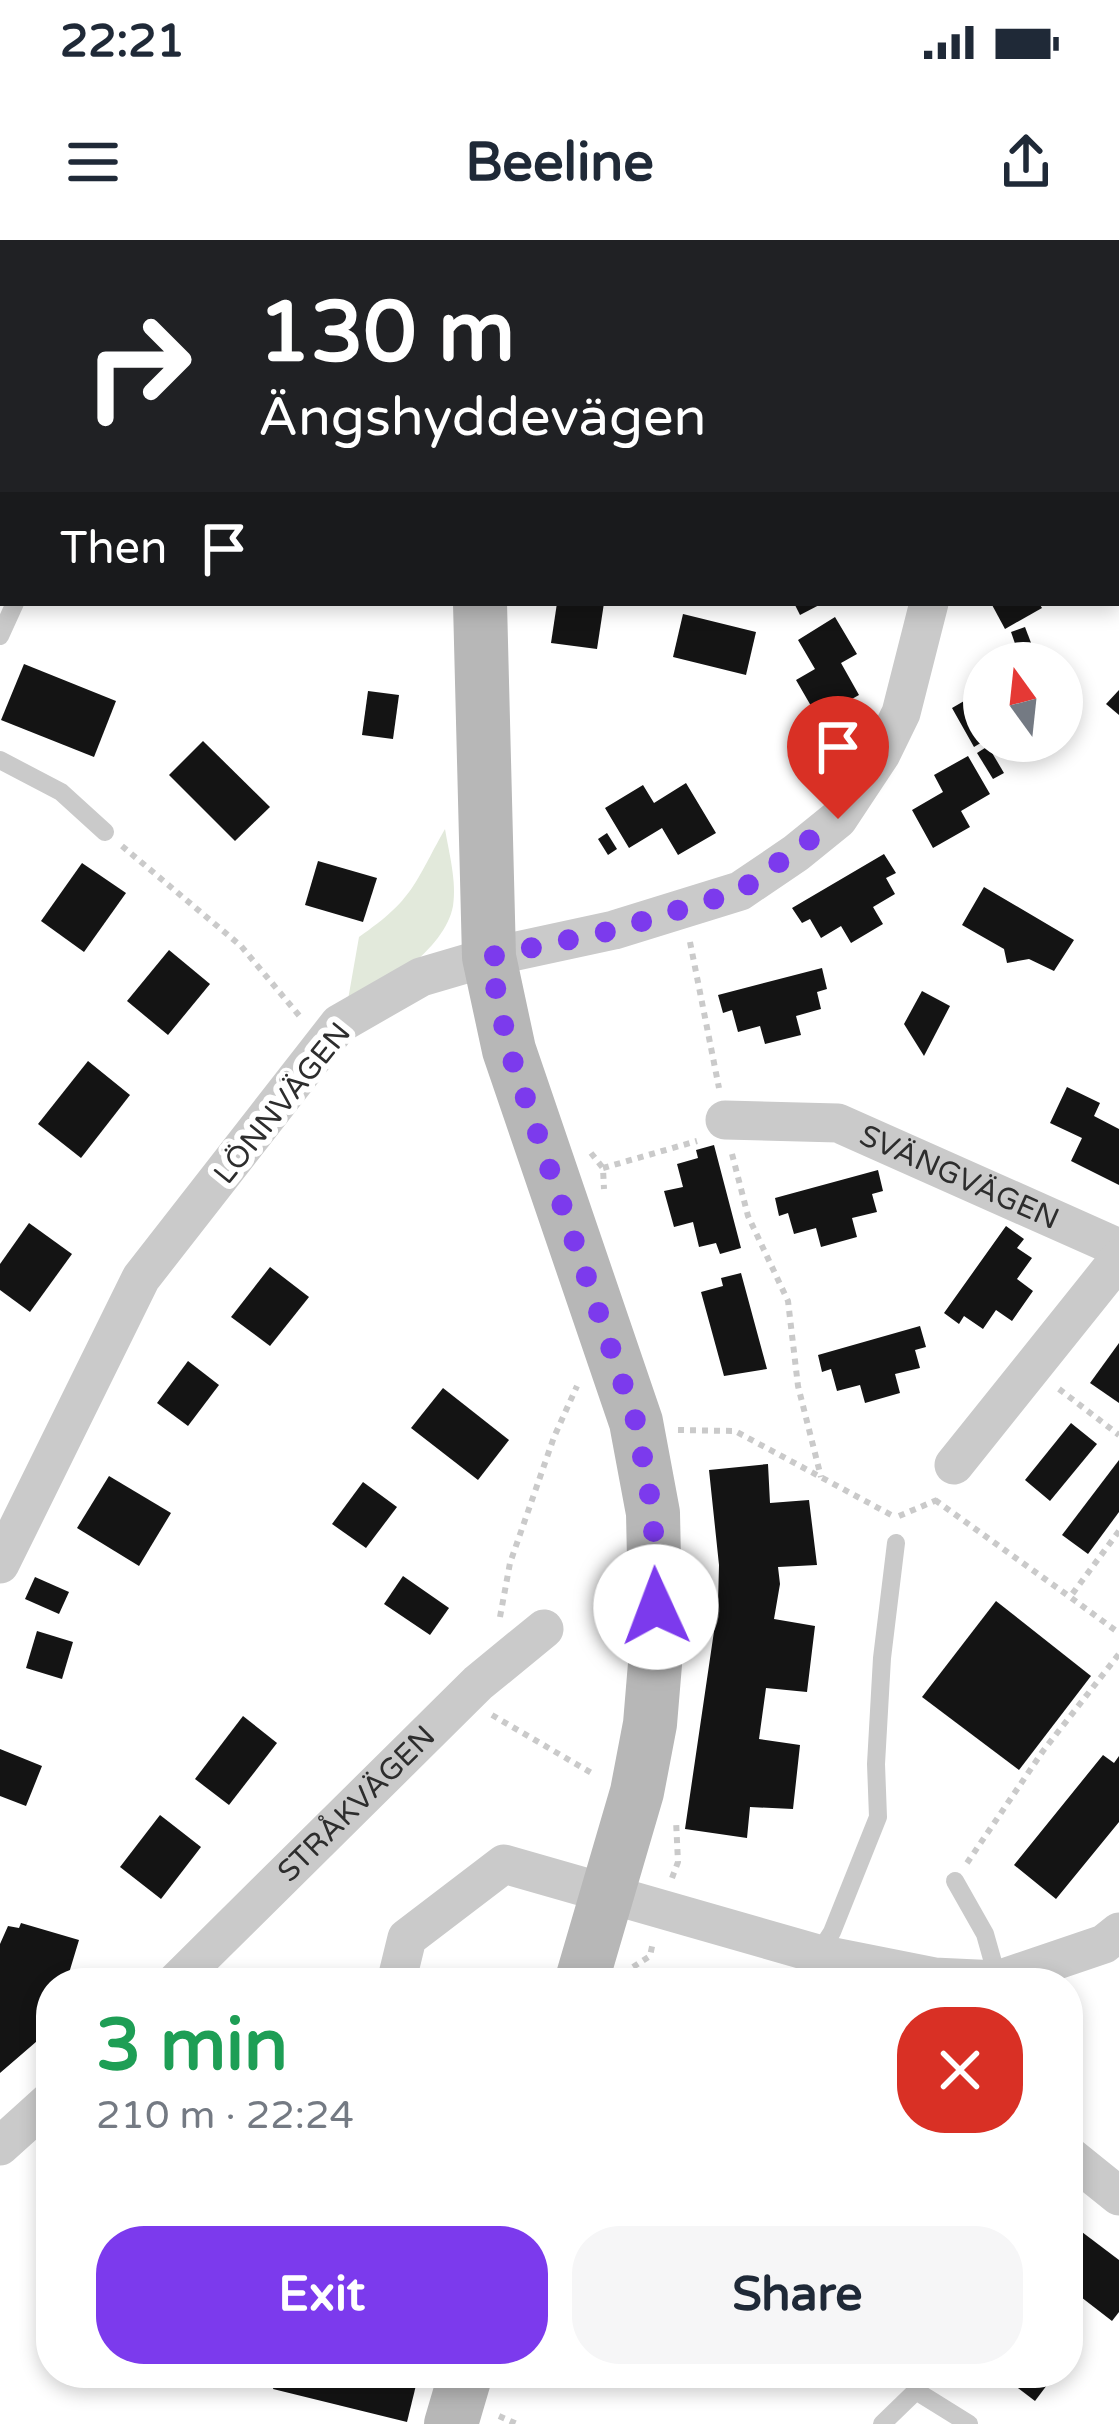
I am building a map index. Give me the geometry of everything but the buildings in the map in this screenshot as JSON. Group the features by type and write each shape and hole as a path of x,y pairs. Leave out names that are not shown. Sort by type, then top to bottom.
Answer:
{"street":[{"path":"480,606 489,957 509,1050 630,1401 653,1513 656,1652 650,1724 637,1792 607,1894 605,1968"},
{"name":"LÖNNVÄGEN","path":"0,1564 141,1278 339,1024 422,977 614,930 740,891 838,819 881,754 901,712 928,606"},
{"name":"SVÄNGVÄGEN","path":"726,1126 838,1123 1119,1248"},
{"path":"953,1465 1119,1259"},
{"name":"STRÅKVÄGEN","path":"190,1968 471,1690 544,1629"},
{"path":"400,1968 407,1938 504,1864 818,1954 889,1968"},
{"path":"1038,1968 1104,1944 1119,1932"},
{"path":"0,2146 36,2114"},
{"path":"1083,2167 1119,2196"}],"lane":[{"path":"0,636 14,606"},
{"path":"0,760 61,792 105,832"},
{"path":"818,1954 840,1913 878,1816 881,1679 896,1543"},
{"path":"955,1881 985,1934 995,1968"},
{"path":"882,2424 916,2392 969,2424"}],"path":[{"path":"105,832 241,946 323,1045"},
{"path":"683,910 748,1216 788,1301 798,1386 821,1477"},
{"path":"603,1168 726,1126"},
{"path":"1032,1368 1119,1435"},
{"path":"591,1372 575,1388 554,1438 510,1563 502,1614 471,1690 585,1771 607,1780"},
{"path":"674,1430 735,1431 896,1518"},
{"path":"896,1518 946,1496 953,1465"},
{"path":"935,1500 1119,1634"},
{"path":"896,1518 896,1543"},
{"path":"1070,1597 1119,1531"},
{"path":"955,1881 1043,1751 1119,1654"},
{"path":"623,1968 650,1956"},
{"path":"469,2404 518,2424"}],"shaded area":[{"path":"445,829 454,887 448,922 410,967 346,1011 359,937 402,901"}],"route":[{"path":"656,1607 653,1513 636,1422 509,1050 489,957 614,930 740,891 838,819"}]}
